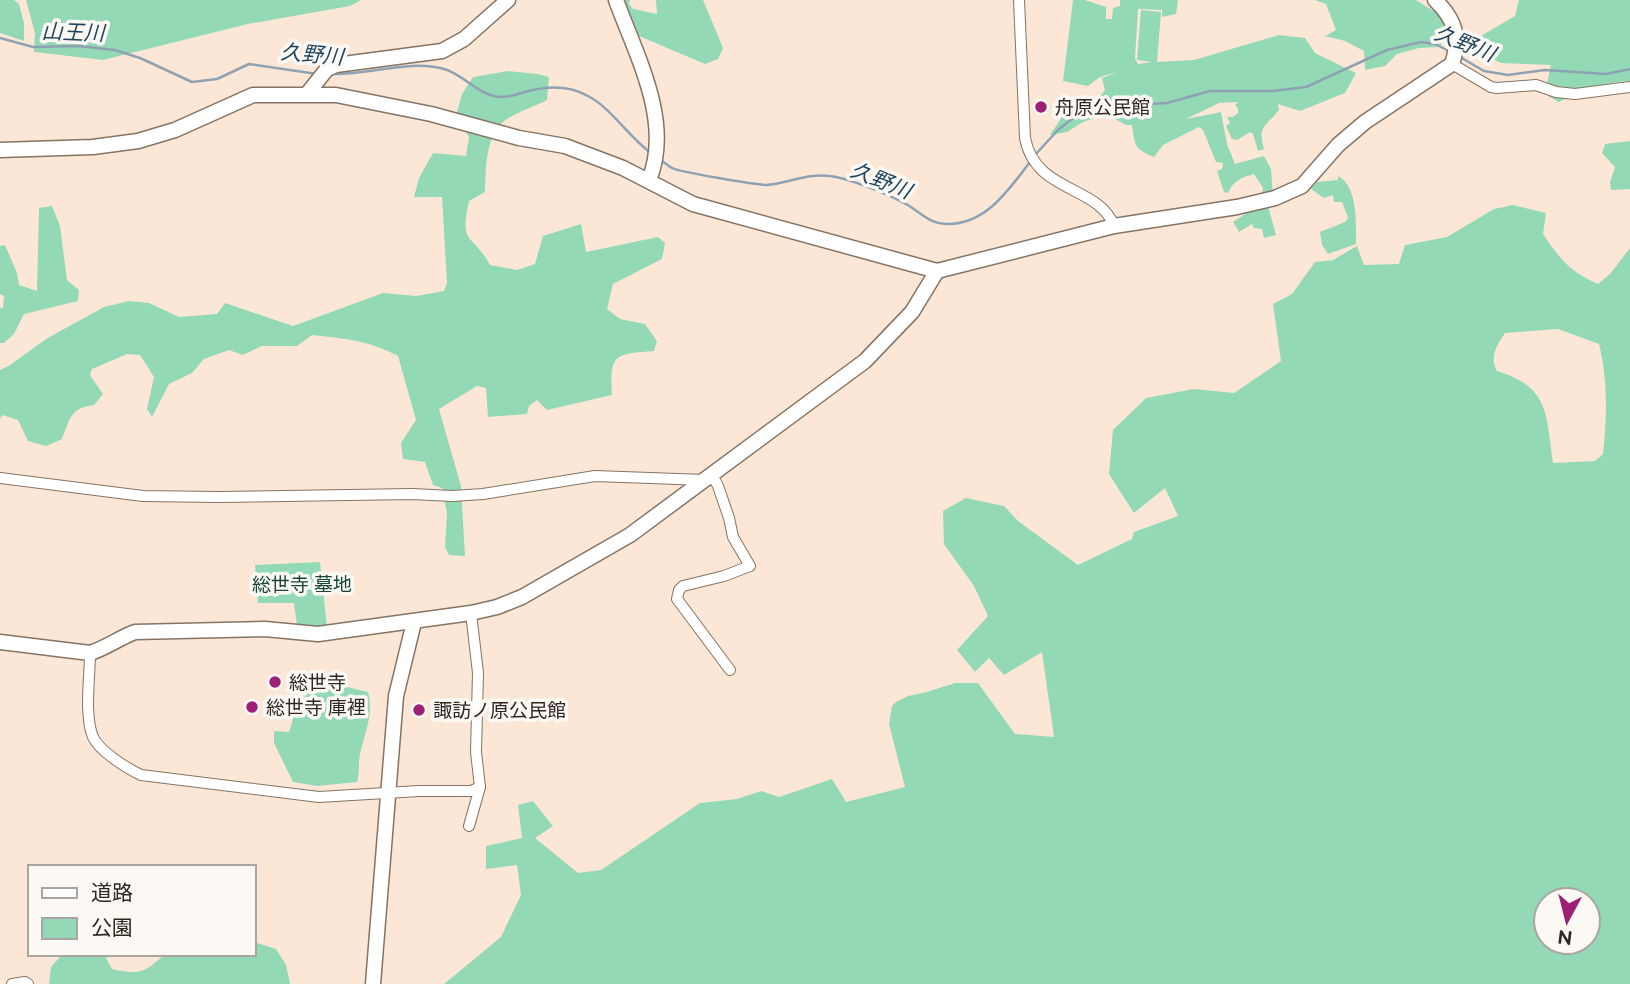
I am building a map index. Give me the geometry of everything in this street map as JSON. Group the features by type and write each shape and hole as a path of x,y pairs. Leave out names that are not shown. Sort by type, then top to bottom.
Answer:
{"street":[{"path":"307,94 327,69 336,65 442,51 464,39 508,0"},
{"path":"616,0 654,106 657,142 651,175"},
{"path":"1019,0 1025,138 1028,152 1040,169 1052,179 1100,206 1110,216 1114,226"},
{"path":"0,150 81,148 138,141 175,130 253,94 359,98 519,138 565,146 651,175 693,204 937,271 1114,226 1237,207 1294,191 1338,145 1365,122 1452,64 1458,48 1455,28 1447,13 1435,0"},
{"path":"1452,64 1497,88 1536,85 1556,92 1575,94 1630,87"},
{"path":"0,642 90,653 135,632 265,629 318,634 414,622 497,607 522,597 630,535 865,360 912,312 937,271"},
{"path":"0,478 143,496 218,498 412,494 452,496 483,494 595,477 708,477 718,486 733,537 750,566 724,576 683,586 677,599 730,670"},
{"path":"469,826 480,787 476,752 478,673 471,613"},
{"path":"373,984 396,696 414,622"},
{"path":"90,653 90,719 93,737 126,768 141,775 310,796 471,791 480,787"},
{"path":"12,984 28,984"}],"green space":[{"path":"0,0 14,0 19,4 24,23 24,41 0,33"},
{"path":"26,0 361,0 350,6 248,24 103,60 34,52 35,33"},
{"path":"623,0 630,0 629,4 633,9 657,14 656,0 703,0 723,48 718,59 705,64 639,36"},
{"path":"1073,0 1085,0 1106,7 1106,19 1112,19 1113,8 1120,6 1120,0 1178,0 1176,14 1162,17 1162,10 1138,9 1135,58 1138,64 1152,62 1137,60 1141,10 1161,12 1157,62 1194,60 1279,35 1305,38 1315,53 1356,73 1345,93 1300,111 1278,104 1279,110 1262,131 1264,149 1258,151 1253,134 1250,132 1237,140 1232,139 1226,126 1230,123 1227,117 1238,113 1235,105 1239,102 1219,103 1186,119 1221,112 1227,144 1235,164 1264,156 1271,169 1273,196 1261,196 1263,188 1254,174 1238,180 1228,193 1224,192 1217,171 1222,169 1223,163 1216,162 1203,130 1199,127 1163,145 1154,157 1137,146 1132,125 1126,125 1106,114 1083,122 1067,132 1050,135 1070,105 1095,103 1105,90 1102,78 1117,72 1100,77 1088,86 1063,81"},
{"path":"1315,0 1416,0 1438,14 1449,27 1440,47 1419,48 1397,54 1385,66 1365,70 1364,51 1345,41 1325,36 1336,30 1326,4"},
{"path":"1519,0 1630,0 1630,81 1593,87 1559,102 1548,96 1547,83 1551,65 1501,63 1474,51 1474,40 1515,16"},
{"path":"508,71 549,77 547,100 511,116 496,130 489,146 485,192 469,201 466,225 469,238 490,265 517,270 535,264 543,236 581,224 586,252 658,237 665,243 662,259 613,284 607,309 620,319 645,324 657,341 654,351 631,353 618,358 612,371 612,395 547,410 537,400 529,406 527,414 488,417 486,388 477,386 439,409 461,486 465,556 449,555 445,547 447,513 442,488 433,485 425,462 403,459 401,443 416,420 398,356 367,344 312,335 297,346 262,346 243,355 229,350 204,359 192,373 169,384 152,417 147,409 154,377 140,355 127,354 92,369 90,375 103,394 94,405 75,412 62,439 46,446 28,441 18,420 2,415 0,419 0,370 46,339 104,307 129,301 149,303 179,317 217,314 225,303 293,326 383,293 416,296 444,291 447,283 442,197 414,197 419,178 433,153 466,156 469,137 456,116 462,94 473,77"},
{"path":"1630,141 1630,189 1611,190 1610,182 1615,167 1602,153 1605,144"},
{"path":"1338,176 1345,181 1352,197 1356,216 1356,244 1328,254 1322,245 1320,232 1345,222 1348,218 1342,202 1334,202 1333,195 1324,198 1311,189 1317,182 1338,180"},
{"path":"1513,205 1546,213 1543,234 1555,251 1566,264 1598,284 1610,274 1630,248 1630,984 444,984 501,937 521,895 517,865 486,869 486,846 522,838 518,805 533,801 553,826 535,838 578,873 601,870 700,803 737,799 761,791 779,797 832,779 846,802 905,787 889,724 892,706 908,696 955,683 978,683 1015,734 1054,737 1042,652 1004,675 989,658 975,672 957,650 988,616 974,586 944,544 943,511 966,498 1004,506 1018,521 1078,565 1132,539 1134,532 1178,516 1165,488 1134,513 1109,474 1113,430 1146,398 1194,389 1234,393 1281,361 1273,304 1292,294 1315,262 1333,260 1357,246 1364,265 1399,264 1405,245 1447,237 1494,209","holes":["1558,329 1599,344 1605,385 1603,454 1595,461 1553,463 1542,405 1527,385 1497,371 1495,351 1505,333"]},
{"path":"52,206 60,226 67,280 79,290 78,301 24,314 14,334 4,343 0,343 0,308 3,308 4,296 0,294 0,246 5,245 19,285 37,291 39,208"},
{"path":"1268,206 1276,235 1264,238 1262,229 1254,228 1252,224 1239,232 1233,222 1250,211"},
{"name":"総世寺 墓地","path":"320,562 327,627 297,625 294,603 258,603 255,565"},
{"path":"343,686 368,692 370,700 357,782 317,786 293,782 274,743 274,731 289,732 297,706 313,687"},
{"path":"256,943 276,949 286,965 290,984 49,984 51,967 58,956 108,956 112,969 130,972 142,971 163,956 256,956"}],"waterway":[{"name":"山王川","path":"0,38 33,47 78,46 115,50 140,58 192,82 217,79 249,64 317,74"},
{"name":"久野川","path":"1034,156 1058,130 1078,114 1095,108 1167,103 1210,91 1272,91 1306,87 1387,50 1421,42 1435,44 1451,52"},
{"name":"久野川","path":"1460,57 1484,71 1508,75 1545,70 1606,74 1630,69"},
{"name":"久野川","path":"330,74 418,66 447,70 492,96 565,88 581,92 604,107 651,153"},
{"name":"久野川","path":"659,159 678,170 767,185 822,175 838,177 890,196 942,224 962,222 986,212 1030,162"}],"place":[{"name":"舟原公民館","path":"1041,107"},
{"name":"総世寺","path":"275,682"},
{"name":"総世寺 庫裡","path":"252,707"},
{"name":"諏訪ノ原公民館","path":"419,710"}]}
